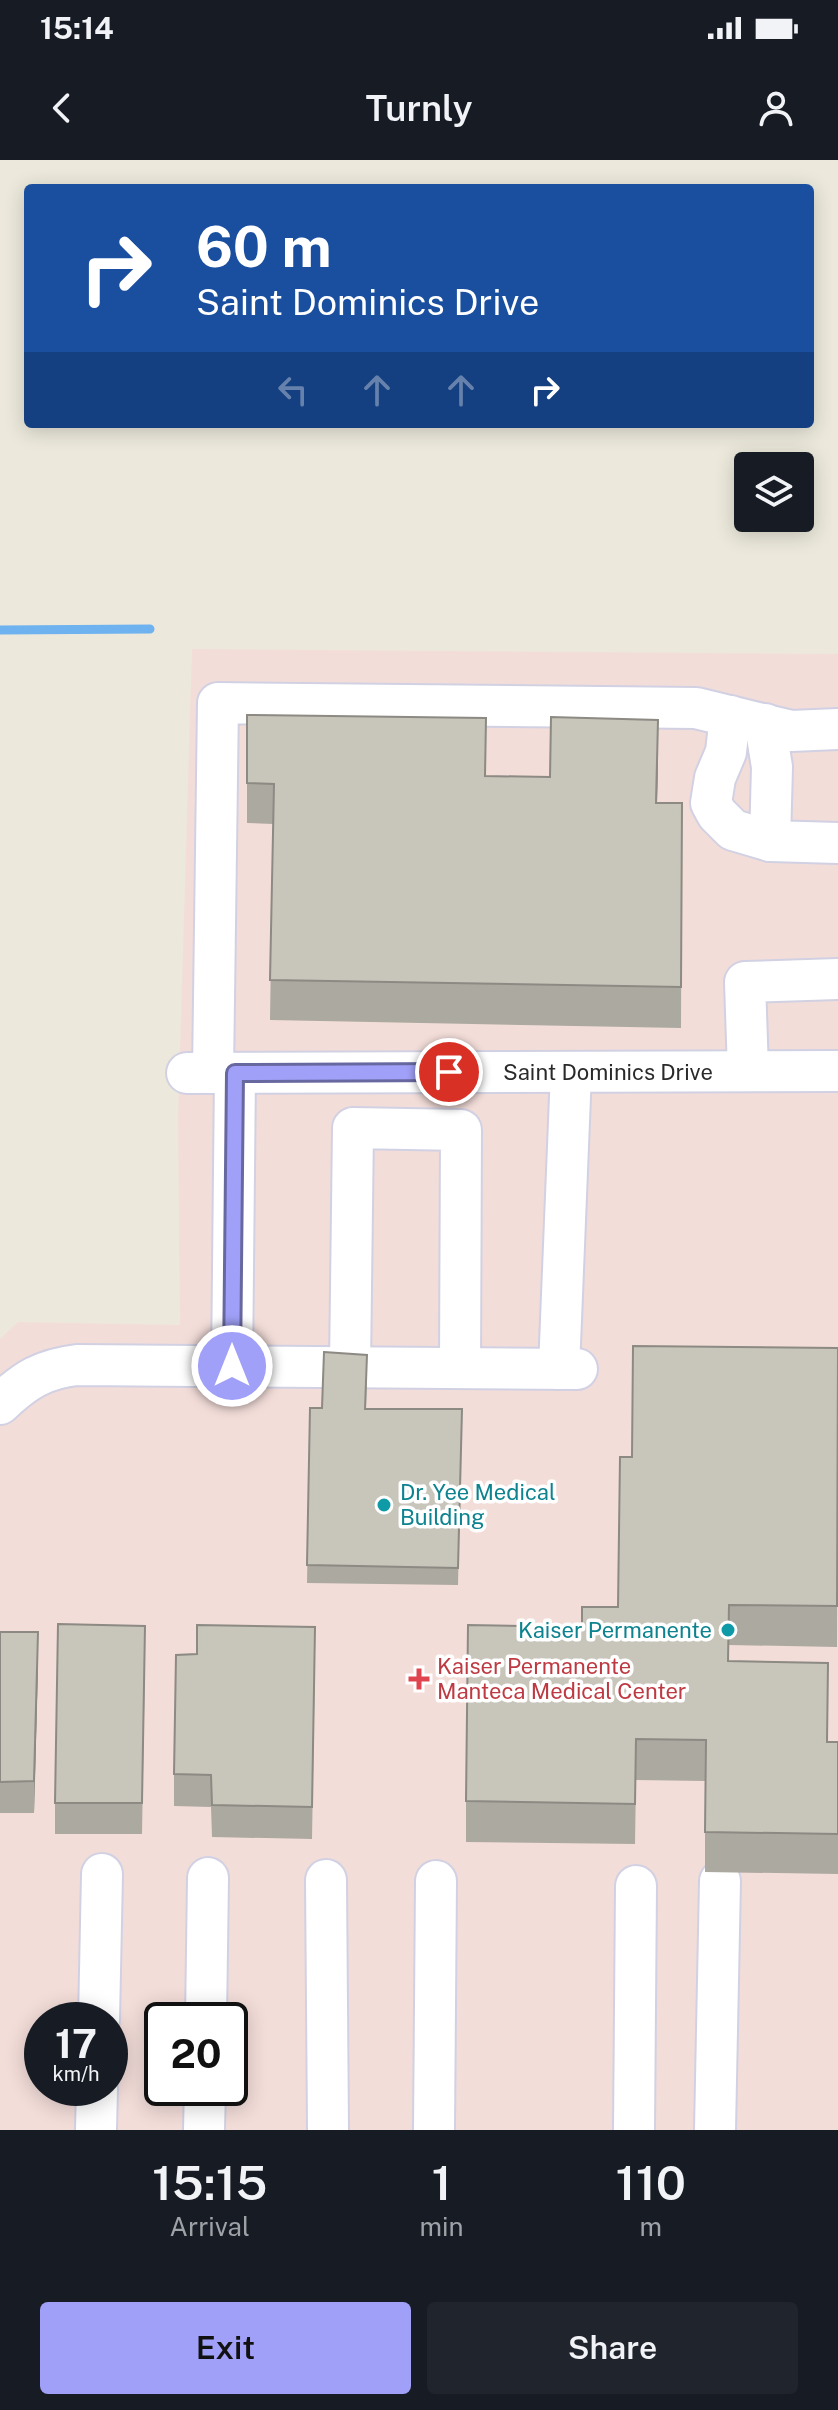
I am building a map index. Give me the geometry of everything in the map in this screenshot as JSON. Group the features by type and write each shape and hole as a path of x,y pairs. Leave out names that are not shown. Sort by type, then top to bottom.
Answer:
{"street":[{"path":"232,1366 212,1073 218,703 696,708 791,731 838,729"},
{"path":"748,720 726,752 715,778 711,803 717,814 733,830 770,841 838,843"},
{"path":"748,720 772,767 770,841"},
{"path":"748,1071 745,982 838,979"},
{"name":"Saint Dominics Drive","path":"212,1073 838,1071"},
{"path":"0,1404 22,1384 53,1368 77,1365 568,1369 571,1072"},
{"path":"350,1367 353,1128 461,1130 460,1368"},
{"path":"99,2002 102,1874"},
{"path":"206,2002 208,1878"},
{"path":"326,1880 328,2130"},
{"path":"434,2130 436,1881"},
{"path":"715,2130 720,1881"},
{"path":"634,2130 636,1886"},
{"path":"96,2130 97,2106"},
{"path":"204,2130 205,2106"}],"shaded area":[{"name":"Kaiser Permanente Manteca Medical Center","path":"192,649 838,654 838,2130 0,2130 0,1339 18,1322 180,1325 178,1117"}],"building":[{"path":"247,715 486,718 485,776 550,777 551,717 658,720 656,803 682,803 681,987 270,980 274,784 247,783"},
{"name":"Kaiser Permanente","path":"633,1346 838,1348 837,1606 729,1605 728,1661 828,1663 827,1742 838,1742 838,1834 705,1832 706,1740 636,1739 635,1804 466,1801 468,1625 582,1627 582,1607 618,1607 620,1457 632,1457"},
{"name":"Dr. Yee Medical Building","path":"324,1352 367,1355 365,1409 462,1409 458,1568 307,1565 310,1408 322,1408"},
{"path":"58,1624 145,1626 142,1803 55,1803"},
{"path":"197,1625 315,1627 312,1807 212,1805 211,1775 174,1774 176,1655 197,1654"},
{"path":"0,1632 38,1632 34,1781 0,1782"}],"waterway":[{"path":"0,630 150,629"}],"place":[{"name":"Dr. Yee Medical Building","path":"384,1505"},
{"name":"Kaiser Permanente","path":"728,1630"},
{"name":"Kaiser Permanente Manteca Medical Center","path":"419,1679"}],"route":[{"path":"232,1366 235,1073 449,1072"}]}
